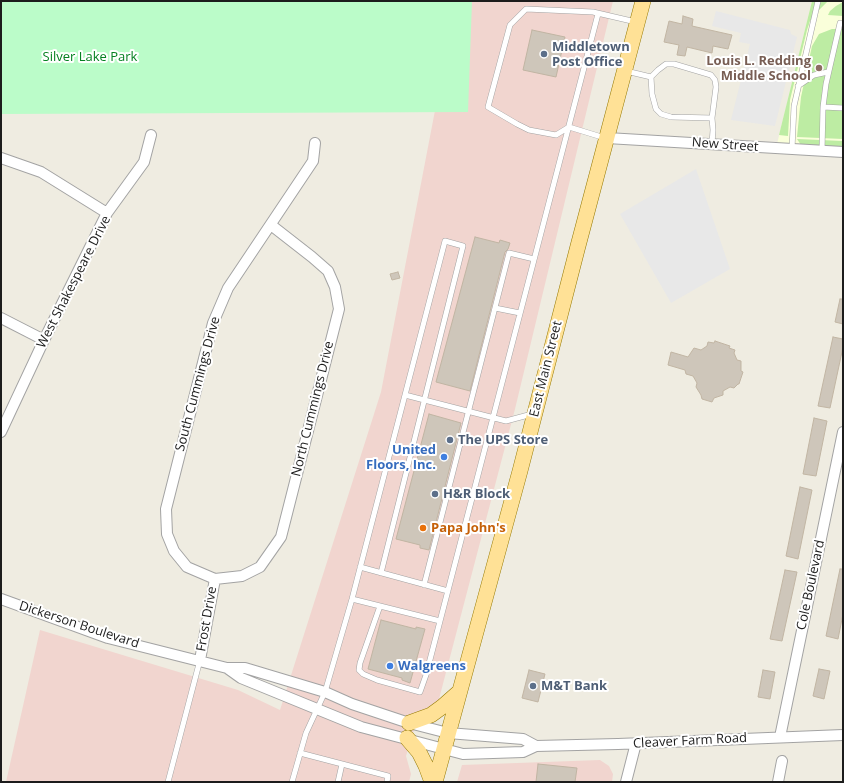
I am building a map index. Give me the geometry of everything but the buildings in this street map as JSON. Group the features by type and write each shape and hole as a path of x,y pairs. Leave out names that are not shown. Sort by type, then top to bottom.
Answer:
{"main road":[{"name":"East Main Street","path":"434,782 520,471 643,1"},
{"path":"409,723 431,715 459,692"},
{"path":"407,738 419,752 434,782"}],"street":[{"name":"West Shakespeare Drive","path":"1,432 44,340 107,213 144,162 151,135"},
{"name":"New Street","path":"607,138 843,152"},
{"name":"South Cummings Drive","path":"214,578 187,567 174,551 167,534 166,509 213,323 228,288 313,161 314,143"},
{"path":"1,158 41,172 107,213"},
{"name":"North Cummings Drive","path":"214,578 242,576 260,567 281,537 339,309 335,287 328,271 271,225"},
{"path":"1,318 44,340"},
{"name":"Cole Boulevard","path":"780,737 843,432"},
{"name":"Frost Drive","path":"200,660 214,578"},
{"name":"Dickerson Boulevard","path":"1,599 108,638 227,668 245,668 325,692 352,704 409,723 448,733"},
{"name":"Dickerson Boulevard","path":"227,668 241,678 318,708 361,727 444,749"},
{"name":"Cleaver Farm Road","path":"448,733 523,739 536,746"},
{"name":"Cleaver Farm Road","path":"444,749 463,754 523,752 536,746 843,735"},
{"path":"626,782 636,743"},
{"path":"778,782 782,761"}],"lane":[{"path":"792,149 794,106 818,1"},
{"path":"607,138 569,127 556,135 529,130 488,107 510,25 526,9 593,12 637,22"},
{"path":"380,606 360,663 359,670 363,674 377,680 420,692 448,592 598,14"},
{"path":"822,151 823,107 828,72 840,23"},
{"path":"651,77 666,64 674,64 711,75 715,80 716,87 712,118 712,144"},
{"path":"625,71 651,77"},
{"path":"798,86 814,75 828,72"},
{"path":"651,77 656,109 661,114 671,117 712,118"},
{"path":"823,107 843,108"},
{"path":"292,782 306,733 325,692 352,599 445,241 463,246 381,573"},
{"path":"424,585 509,253 534,259"},
{"path":"495,308 520,313"},
{"path":"405,395 506,421 535,413"},
{"path":"360,567 448,592"},
{"path":"352,599 440,621"},
{"path":"168,782 200,660"},
{"path":"300,753 388,776 387,782"},
{"path":"338,782 342,764"}],"shaded area":[{"path":"456,1 613,1 515,409 439,699 431,708 419,714 406,756 411,774 409,782 6,782 40,630 238,690 280,710 381,392"},
{"name":"Louis L. Redding Middle School","path":"812,1 843,1 843,147 777,144"},
{"path":"716,11 790,30 791,34 797,37 775,126 731,120 750,44 739,42 741,33 712,26"},
{"path":"696,169 730,269 671,303 620,214"},
{"path":"600,760 609,766 613,774 612,782 457,782 462,765"}],"green space":[{"name":"Silver Lake Park","path":"1,1 472,1 468,112 1,114"},
{"path":"812,1 828,1 810,21 790,100 788,136 779,135"},
{"path":"843,2 843,16 828,15 830,11"},
{"path":"832,29 843,29 843,139 797,137 801,97 812,46 819,34"},
{"path":"797,139 843,141 843,147 801,145"}],"place":[{"name":"Middletown Post Office","path":"544,54"},
{"name":"Louis L. Redding Middle School","path":"819,68"},
{"name":"The UPS Store","path":"450,440"},
{"name":"United Floors, Inc.","path":"444,457"},
{"name":"H&R Block","path":"435,494"},
{"name":"Papa John's","path":"423,528"},
{"name":"Walgreens","path":"390,666"},
{"name":"M&T Bank","path":"533,686"}]}
